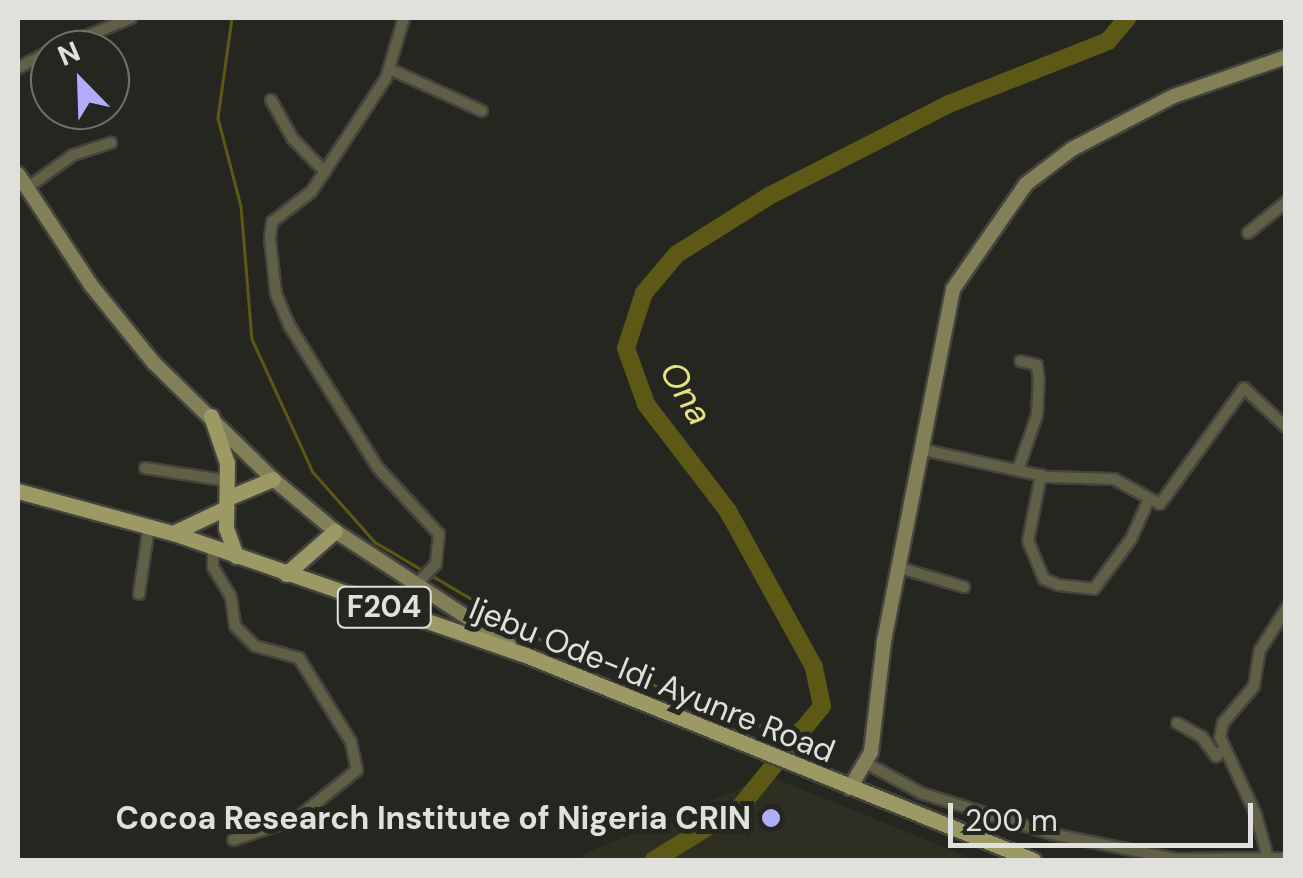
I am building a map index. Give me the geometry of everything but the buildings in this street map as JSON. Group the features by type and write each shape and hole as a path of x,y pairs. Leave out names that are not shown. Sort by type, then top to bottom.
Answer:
{"main road":[{"path":"211,416 229,495 236,556"},
{"path":"173,533 229,495 274,479"},
{"name":"Ijebu Ode-Idi Ayunre Road","path":"18,491 173,533 523,654 743,748 1033,860"},
{"path":"286,574 336,532"}],"street":[{"path":"101,30 130,18"},
{"path":"404,18 390,69 326,172 272,222 276,294 378,468 432,520 442,542 436,564 420,582"},
{"path":"850,788 866,763 952,289 1026,184 1072,149 1174,96 1286,57"},
{"path":"390,69 482,111"},
{"path":"271,100 294,139 326,172"},
{"path":"26,188 73,155 111,143"},
{"path":"18,174 90,285 154,363 274,479 336,532 420,582 523,654"},
{"path":"1248,233 1286,202"},
{"path":"1018,470 1037,415 1039,382 1037,364 1020,361"},
{"path":"924,450 1042,476 1114,479 1160,504 1176,491 1244,388 1286,428"},
{"path":"145,468 229,495"},
{"path":"1042,476 1028,541 1044,579 1058,584 1094,589 1131,539 1149,499"},
{"path":"140,594 149,526"},
{"path":"214,548 213,567 231,596 235,626 254,646 299,658 351,742 357,770 296,820 233,840"},
{"path":"900,568 964,586"},
{"path":"1268,858 1256,815 1222,752 1224,723 1254,686 1257,657 1286,609"},
{"path":"1177,723 1202,737 1216,756 1222,752"},
{"path":"866,763 921,793 1052,834 1176,859 1286,858"}],"shaded area":[{"name":"Cocoa Research Institute of Nigeria CRIN","path":"769,776 976,860 570,860"}],"waterway":[{"path":"232,18 218,118 241,206 252,339 313,472 375,542 424,571"},
{"name":"Ona","path":"654,860 740,807 822,706 814,667 728,511 646,404 626,348 644,293 677,254 769,196 949,104 1108,41 1127,18"},
{"path":"431,575 550,645 758,725 789,729 822,706"}],"place":[{"name":"Cocoa Research Institute of Nigeria CRIN","path":"771,818"}]}
